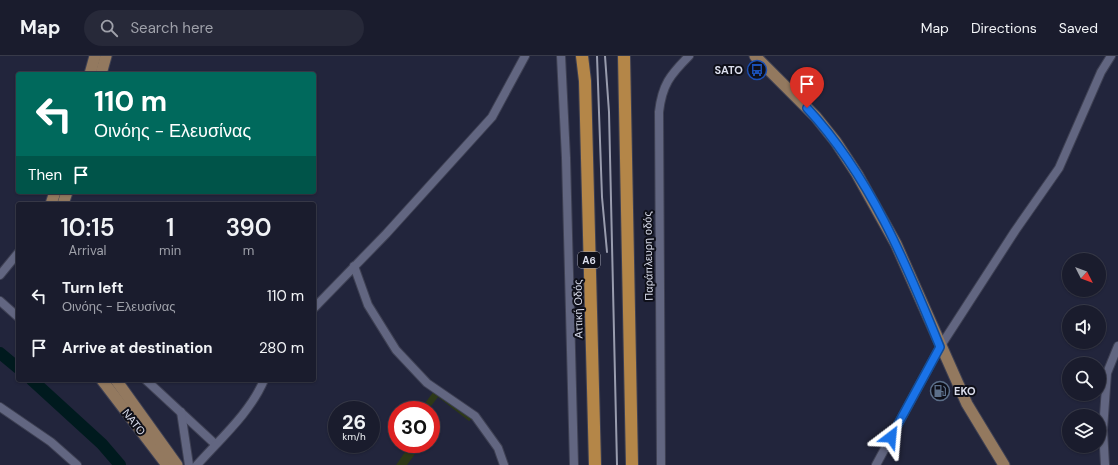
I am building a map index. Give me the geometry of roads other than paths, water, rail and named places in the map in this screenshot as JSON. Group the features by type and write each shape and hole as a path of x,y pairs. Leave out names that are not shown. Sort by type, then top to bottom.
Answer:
{"highway":[{"name":"Αττική Οδός","path":"582,56 585,81 594,465"},
{"path":"624,56 632,465"}],"main road":[{"path":"91,72 95,56"},
{"path":"102,72 106,56"},
{"path":"755,56 820,122 858,174 896,244 940,347 967,404 1004,465"},
{"name":"ΝΑΤΟ","path":"104,382 167,465"},
{"name":"ΝΑΤΟ","path":"117,382 177,465"}],"street":[{"path":"316,306 386,234 492,117 525,56"},
{"path":"561,56 566,158 574,465"},
{"name":"Παράπλευρη οδός","path":"661,465 660,97 664,86 670,77 689,56"},
{"path":"876,465 940,347 1032,206 1054,176 1102,72 1111,56"},
{"path":"0,275 16,255"},
{"path":"354,266 368,306 396,350 427,383 475,416 498,448 504,465"},
{"path":"0,301 16,315"},
{"path":"1105,465 1103,430 1106,373 1118,346"},
{"path":"148,382 215,444"},
{"path":"197,465 246,410 256,397 263,382"},
{"path":"0,407 51,442 77,465"},
{"path":"181,412 190,465"}],"waterway":[{"path":"0,353 16,366"},
{"path":"34,382 102,444 120,465"}],"railway":[{"path":"597,56 602,197 607,252"},
{"path":"605,56 609,112 617,465"}],"place":[{"name":"SATO","path":"757,70"},
{"name":"EKO","path":"940,391"}]}
